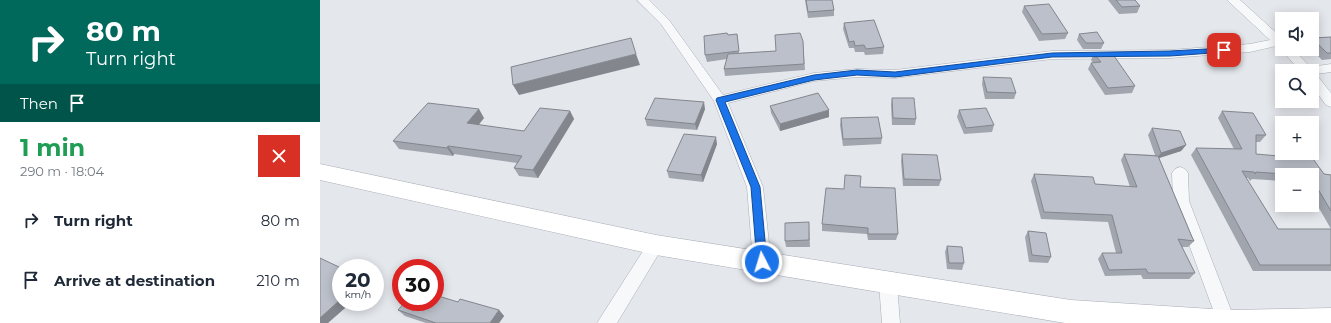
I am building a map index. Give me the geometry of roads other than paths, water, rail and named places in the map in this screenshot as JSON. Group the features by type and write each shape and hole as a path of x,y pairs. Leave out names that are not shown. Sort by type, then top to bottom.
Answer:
{"main road":[{"path":"320,172 656,245 888,284 1071,312 1227,322 1331,320"}],"street":[{"path":"643,0 666,22 720,100 756,187 762,262"},
{"path":"1233,0 1275,39"},
{"path":"720,100 814,77 843,74 895,74 1052,55 1170,54 1275,46"},
{"path":"1293,56 1300,64"},
{"path":"1319,70 1331,68"},
{"path":"1319,86 1331,102"},
{"path":"1180,173 1181,201 1227,322"},
{"path":"606,323 656,245"},
{"path":"888,284 891,323"}]}
